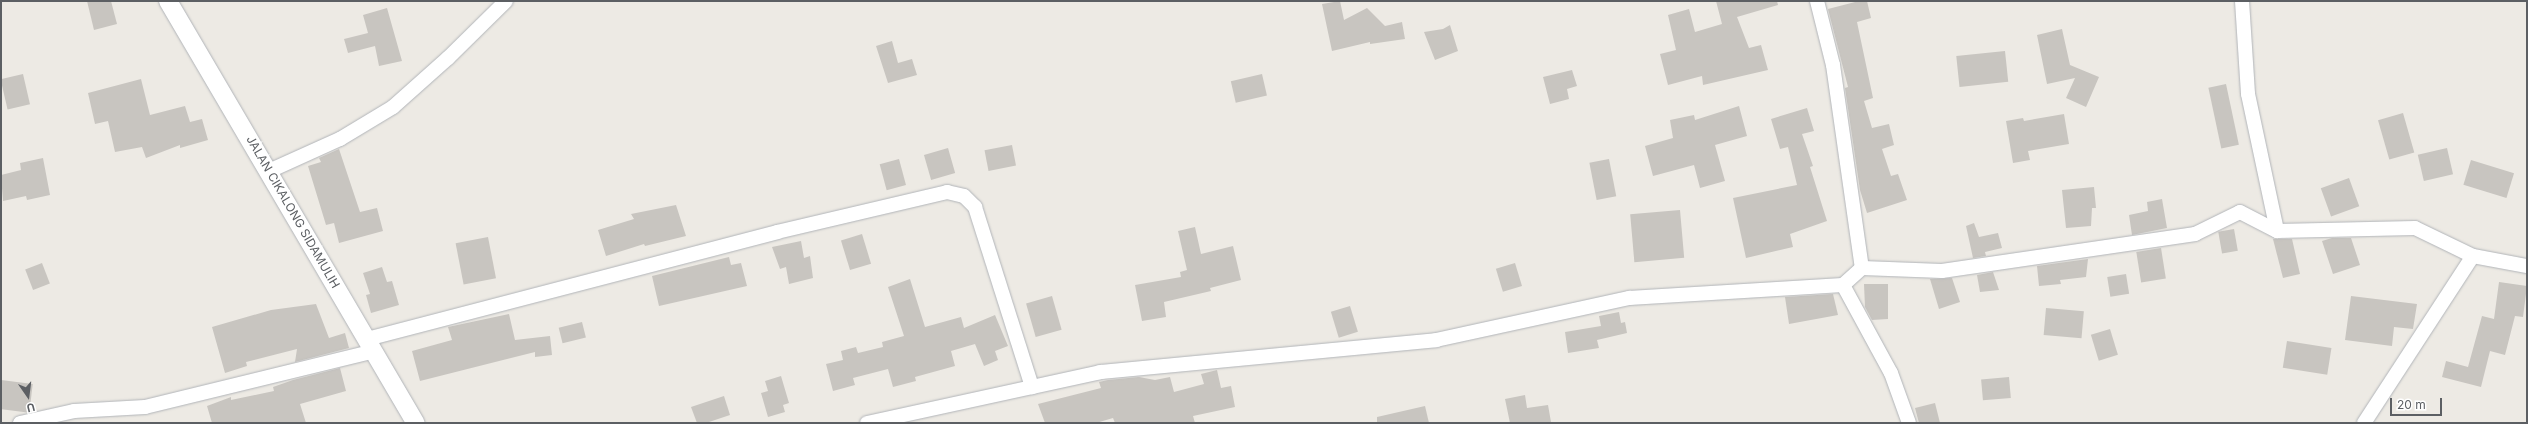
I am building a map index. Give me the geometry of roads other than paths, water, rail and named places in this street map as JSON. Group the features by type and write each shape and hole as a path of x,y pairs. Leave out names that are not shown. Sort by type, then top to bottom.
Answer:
{"street":[{"name":"JALAN CIKALONG SIDAMULIH","path":"168,1 416,423"},
{"path":"269,171 340,139 392,107 448,58 506,1"},
{"path":"1817,1 1835,72 1862,268"},
{"path":"2242,1 2248,94 2277,231"},
{"path":"20,423 74,411 145,407 777,232 947,192 964,196 974,207 1032,387"},
{"path":"867,423 1100,372 1436,340 1629,298 1843,285 1862,268 1942,270 2195,234 2240,212 2277,231 2415,228 2473,256 2527,266"},
{"path":"2364,423 2473,256"},
{"path":"1843,285 1891,373 1909,423"}]}
